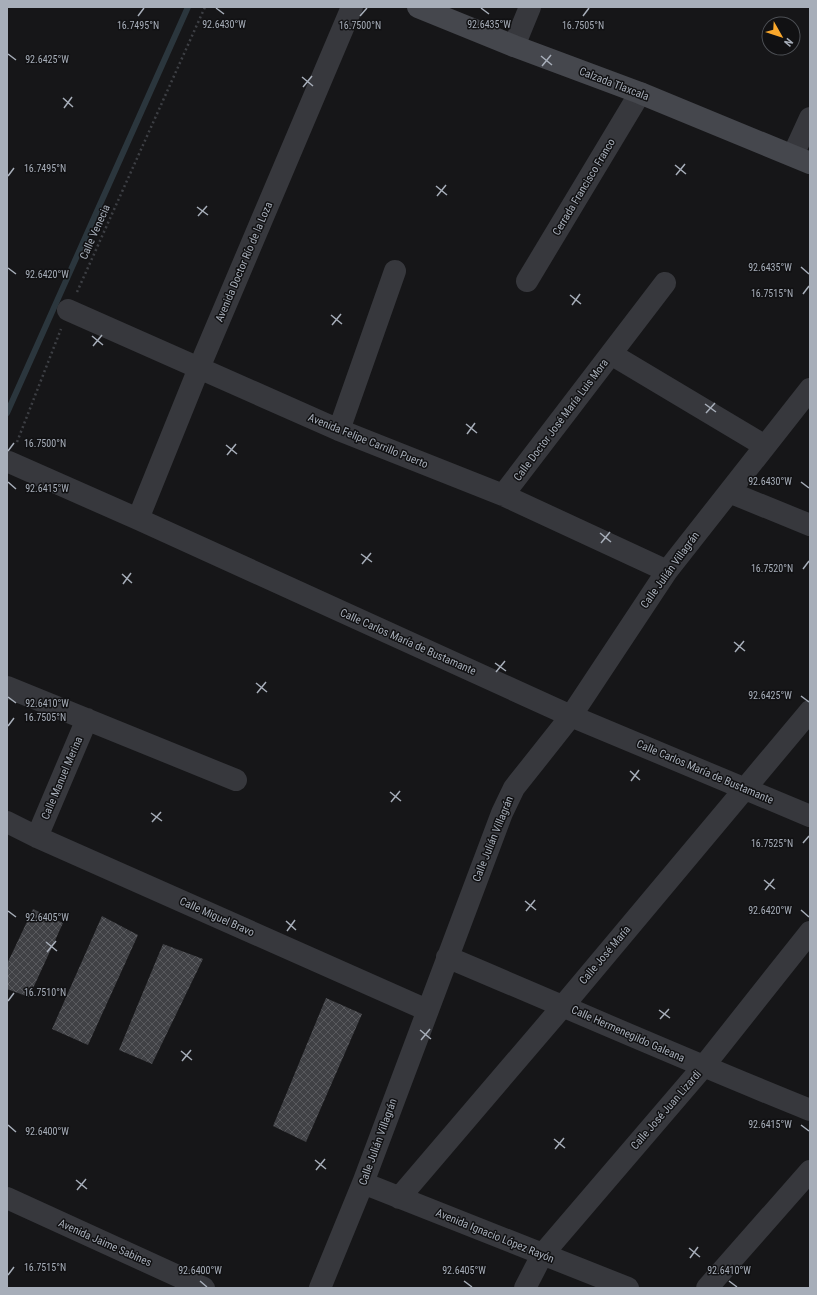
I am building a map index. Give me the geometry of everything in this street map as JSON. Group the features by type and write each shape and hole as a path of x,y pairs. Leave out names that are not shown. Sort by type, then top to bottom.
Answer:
{"main road":[{"name":"Calzada Tlaxcala","path":"418,7 514,46 640,93 801,159"}],"street":[{"name":"Avenida Doctor Río de la Loza","path":"138,519 199,368 352,7"},
{"path":"514,46 530,7"},
{"name":"Cerrada Francisco Franco","path":"527,281 640,93"},
{"path":"801,159 810,118"},
{"path":"339,430 395,271"},
{"path":"611,354 665,283"},
{"name":"Avenida Felipe Carrillo Puerto","path":"68,310 339,430 503,495 667,571"},
{"name":"Calle Doctor José María Luis Mora","path":"503,495 611,354 765,446"},
{"name":"Calle Julián Villagrán","path":"320,1288 363,1183 447,957 507,801 514,788 571,716 667,571 810,389"},
{"name":"Calle Carlos María de Bustamante","path":"9,462 571,716 810,816"},
{"path":"729,492 808,521"},
{"path":"7,687 236,780"},
{"name":"Calle José María","path":"399,1198 563,1006 810,711"},
{"name":"Calle Manuel Merina","path":"38,837 87,720"},
{"name":"Calle Miguel Bravo","path":"7,822 427,1010"},
{"name":"Calle José Juan Lizardi","path":"524,1288 542,1255 703,1067 810,932"},
{"name":"Calle Hermenegildo Galeana","path":"447,957 703,1067 810,1110"},
{"path":"707,1288 810,1171"},
{"name":"Avenida Ignacio López Rayón","path":"363,1183 628,1288"},
{"name":"Avenida Jaime Sabines","path":"7,1198 204,1288"}],"path":[{"name":"Calle Venecia","path":"9,462 68,310 205,7"}],"building":[{"path":"33,909 63,923 29,997 7,989 7,964"},
{"path":"102,916 138,935 88,1045 52,1029"},
{"path":"163,944 203,959 152,1064 119,1050"},
{"path":"326,998 362,1014 306,1142 273,1126"}],"waterway":[{"path":"7,413 188,7"}]}
